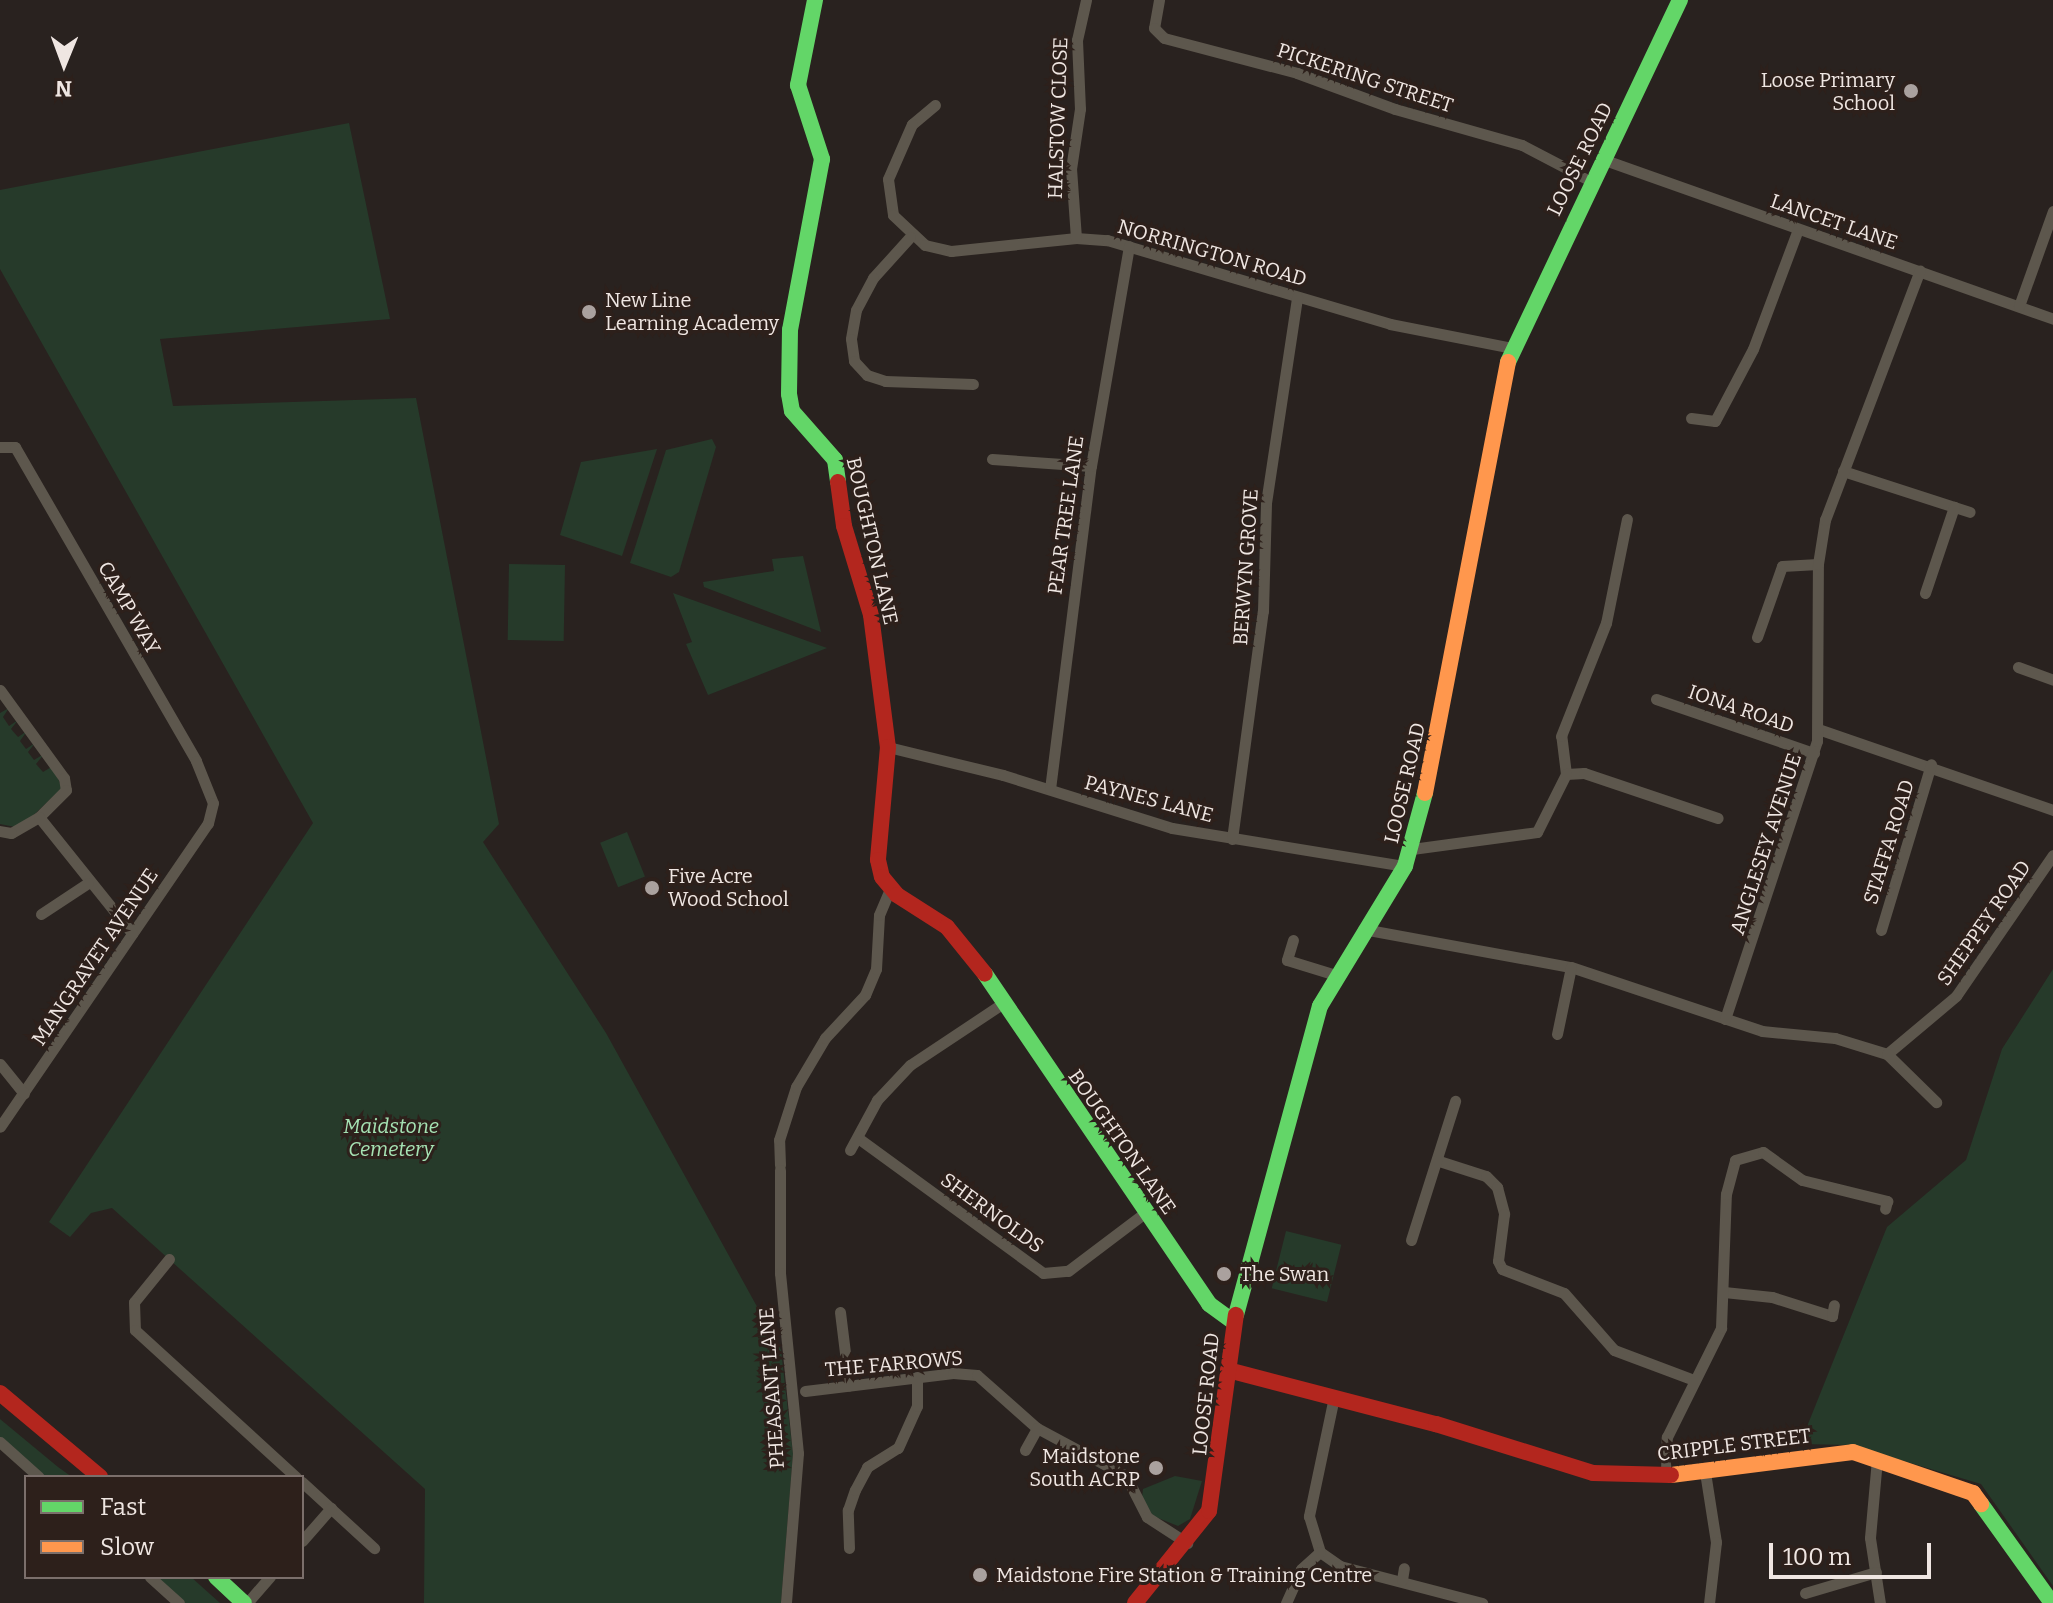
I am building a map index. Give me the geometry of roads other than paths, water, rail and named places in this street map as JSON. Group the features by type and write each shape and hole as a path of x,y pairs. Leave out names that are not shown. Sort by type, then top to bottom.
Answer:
{"main road":[{"name":"BOUGHTON LANE","path":"815,0 798,85 822,159 790,330 789,394 792,411 826,446 839,473 844,526 873,627 888,747 878,860 890,889 959,939 1209,1304 1234,1322"},
{"name":"LOOSE ROAD","path":"1135,1603 1187,1543 1209,1511 1215,1490 1234,1322 1320,1006 1363,929 1405,866 1412,849 1466,592 1498,398 1512,348 1680,0"},
{"name":"CRIPPLE STREET","path":"1228,1370 1334,1397 1566,1467 1666,1476 1833,1453 1877,1459 1973,1493 2052,1603"},
{"path":"0,1393 98,1475"},
{"path":"218,1579 246,1603"}],"street":[{"name":"HALSTOW CLOSE","path":"1076,238 1071,169 1080,109 1077,40 1086,0"},
{"name":"PICKERING STREET","path":"1159,0 1154,28 1164,38 1308,76 1395,109 1522,145 1591,181"},
{"path":"935,105 912,124 888,179 893,215 910,237 873,278 856,310 854,361 867,375 885,381 973,384"},
{"name":"LANCET LANE","path":"1602,159 2053,319"},
{"path":"2019,306 2053,211"},
{"path":"1691,418 1715,421 1753,349 1798,229"},
{"name":"NORRINGTON ROAD","path":"910,237 951,251 1076,238 1129,246 1423,332 1512,348"},
{"name":"PEAR TREE LANE","path":"1050,789 1091,466 1129,246"},
{"name":"ANGLESEY AVENUE","path":"1725,1019 1814,753 1818,729 1818,564 1825,520 1920,270"},
{"name":"BERWYN GROVE","path":"1232,839 1263,611 1266,503 1297,297"},
{"name":"CAMP WAY","path":"0,447 15,447 196,761 213,803"},
{"path":"992,459 1091,466"},
{"path":"1843,471 1970,512"},
{"path":"1925,593 1954,507"},
{"path":"1412,849 1537,832 1566,774 1561,736 1606,623 1627,519"},
{"path":"1757,637 1782,566 1818,564"},
{"path":"2018,667 2053,680"},
{"path":"0,690 64,778 62,800 11,833 0,831"},
{"name":"IONA ROAD","path":"1656,699 1814,753"},
{"path":"1818,729 1931,764 2053,810"},
{"name":"PAYNES LANE","path":"888,747 1050,789 1172,828 1405,866"},
{"name":"STAFFA ROAD","path":"1881,930 1931,764"},
{"path":"1566,774 1584,773 1718,818"},
{"name":"MANGRAVET AVENUE","path":"0,1127 208,823 213,803"},
{"path":"39,817 88,883 132,933"},
{"name":"SHEPPEY ROAD","path":"1887,1054 1956,996 2053,855"},
{"path":"41,914 88,883"},
{"name":"PHEASANT LANE","path":"786,1603 798,1453 780,1273 779,1140 796,1087 825,1038 865,995 876,969 879,915 890,889"},
{"path":"1363,929 1374,935 1571,967 1772,1033 1835,1038 1887,1054 1936,1102"},
{"path":"1293,940 1287,960 1336,975"},
{"path":"1557,1034 1571,967"},
{"path":"850,1150 877,1100 910,1065 1005,1002"},
{"path":"0,1064 24,1094"},
{"path":"1411,1240 1439,1161 1455,1101"},
{"name":"SHERNOLDS","path":"858,1138 1054,1275 1068,1271 1146,1212"},
{"path":"1666,1476 1667,1437 1721,1328 1726,1194 1735,1160 1763,1152 1802,1180 1886,1205 1900,1201"},
{"path":"1439,1161 1486,1176 1497,1187 1504,1214 1498,1261 1502,1269 1564,1293 1614,1350 1694,1380"},
{"path":"169,1259 134,1302 135,1330 294,1475"},
{"path":"1724,1292 1772,1297 1833,1311"},
{"path":"840,1312 849,1385"},
{"name":"THE FARROWS","path":"805,1391 917,1377 977,1375 989,1381 1037,1428 1126,1476 1147,1517 1187,1543"},
{"path":"849,1548 848,1510 855,1490 867,1467 898,1448 917,1406 917,1377"},
{"path":"1334,1397 1309,1516 1320,1552 1340,1566 1403,1574 1482,1603"},
{"path":"1025,1450 1037,1428"},
{"path":"0,1442 37,1475"},
{"path":"1877,1459 1870,1538 1880,1603"},
{"path":"1705,1472 1716,1542 1709,1603"},
{"path":"304,1484 374,1548"},
{"path":"304,1539 331,1508"},
{"path":"1286,1603 1301,1569 1320,1552"},
{"path":"1805,1593 1876,1572"},
{"path":"152,1579 179,1603"},
{"path":"246,1603 268,1579"}],"place":[{"name":"Loose Primary School","path":"1911,91"},
{"name":"New Line Learning Academy","path":"589,312"},
{"name":"Five Acre Wood School","path":"652,888"},
{"name":"The Swan","path":"1224,1274"},
{"name":"Maidstone South ACRP","path":"1156,1468"},
{"name":"Maidstone Fire Station & Training Centre","path":"980,1575"}],"park label":[{"name":"Maidstone Cemetery","path":"391,1138"}]}
